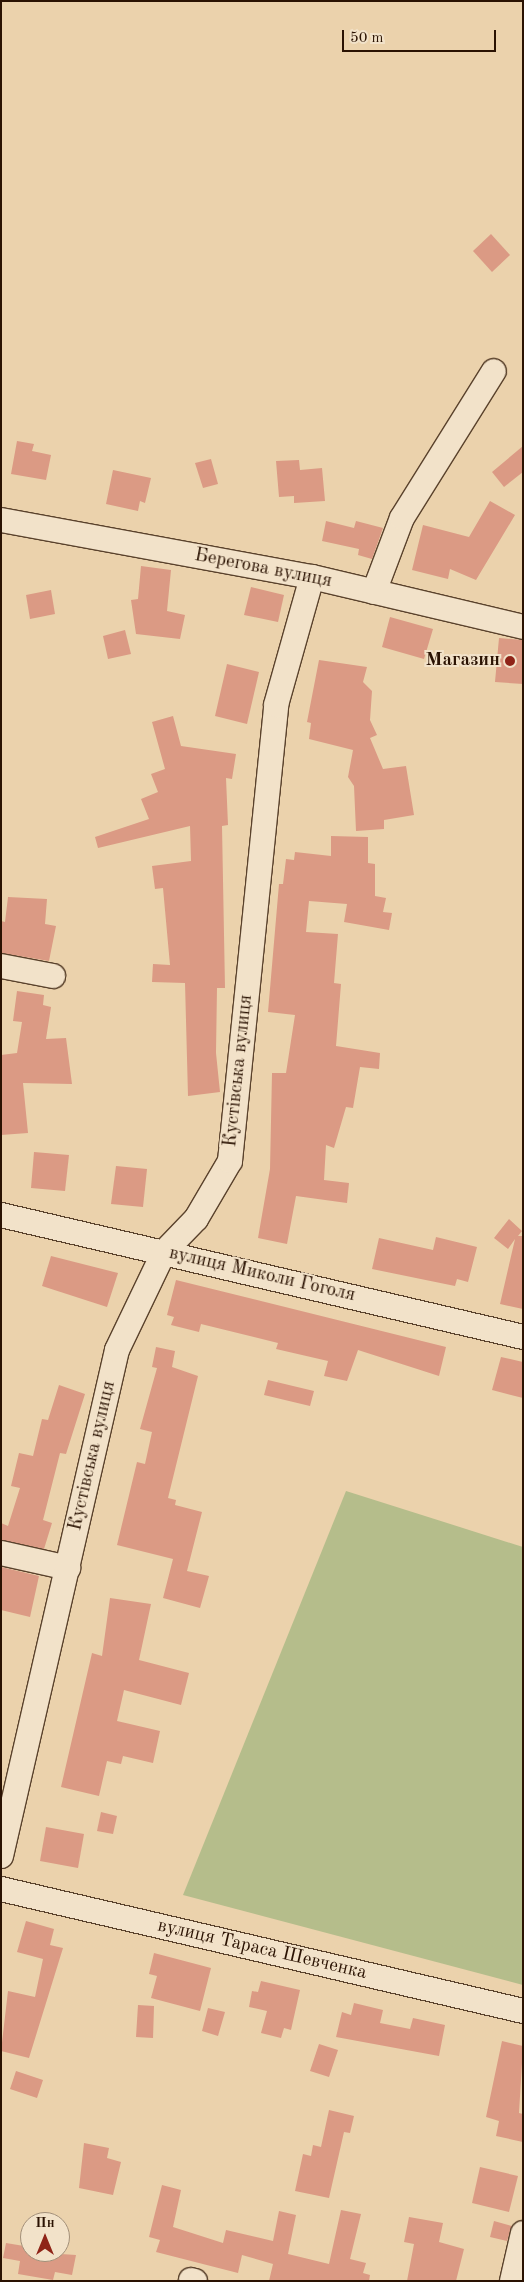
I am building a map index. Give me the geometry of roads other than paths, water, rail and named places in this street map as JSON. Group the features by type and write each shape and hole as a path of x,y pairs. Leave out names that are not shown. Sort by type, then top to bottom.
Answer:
{"street":[{"path":"374,592 402,518 494,371"},
{"name":"Берегова вулиця","path":"1,520 312,577 523,627"},
{"name":"Кустівська вулиця","path":"1,1856 118,1350 164,1252 196,1219 230,1161 276,705 312,577"},
{"path":"1,966 53,976"},
{"name":"вулиця Миколи Гоголя","path":"1,1215 523,1336"},
{"path":"1,1553 68,1568"},
{"name":"вулиця Тараса Шевченка","path":"1,1889 523,2011"},
{"path":"512,2281 523,2233"}],"place":[{"name":"Магазин","path":"510,661"}]}
